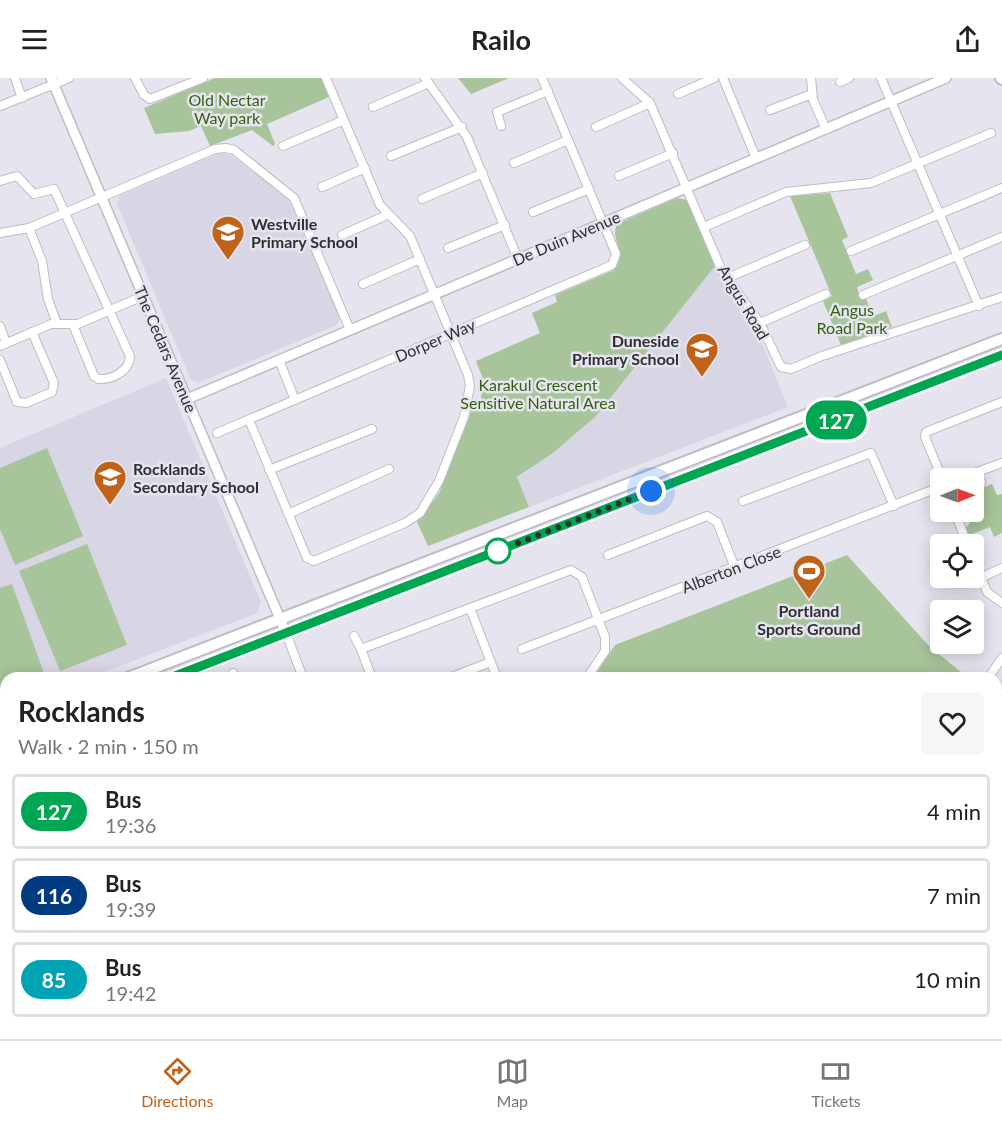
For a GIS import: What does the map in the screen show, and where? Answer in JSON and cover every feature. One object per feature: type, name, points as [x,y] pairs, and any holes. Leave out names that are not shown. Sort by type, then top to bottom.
[{"type":"main road","points":[[144,672],[1002,339]]},
{"type":"main road","points":[[185,672],[1002,355]]},
{"type":"street","points":[[15,78],[22,98]]},
{"type":"street","points":[[2,106],[52,81],[69,78]]},
{"type":"street","points":[[135,78],[144,95],[150,99],[202,78]]},
{"type":"street","points":[[249,420],[288,514],[310,560],[314,561],[405,523],[420,513],[431,496],[468,403],[468,375],[420,260],[405,229],[387,215],[326,78]]},
{"type":"street","points":[[542,78],[603,223]]},
{"type":"street","points":[[596,127],[650,104],[622,78]]},
{"type":"street","points":[[678,94],[714,78]]},
{"type":"street","points":[[723,78],[756,158]]},
{"type":"street","points":[[811,78],[812,94],[826,129]]},
{"type":"street","points":[[840,82],[849,78]]},
{"type":"street","points":[[880,78],[979,306]]},
{"type":"street","name":"De Duin Avenue","points":[[187,399],[946,78]]},
{"type":"street","points":[[373,107],[427,80],[462,127],[518,259]]},
{"type":"street","name":"The Cedars Avenue","points":[[52,81],[286,633]]},
{"type":"street","points":[[501,126],[497,112],[548,91]]},
{"type":"street","points":[[770,110],[812,94]]},
{"type":"street","name":"Angus Road","points":[[650,104],[727,278],[760,323],[777,362],[788,369],[1002,297]]},
{"type":"street","points":[[283,146],[344,120]]},
{"type":"street","points":[[391,156],[462,127]]},
{"type":"street","points":[[704,227],[786,192],[866,185],[991,133]]},
{"type":"street","points":[[514,163],[568,140]]},
{"type":"street","points":[[0,232],[29,228],[215,149],[234,150],[289,192],[296,200],[351,330]]},
{"type":"street","points":[[619,176],[673,153]]},
{"type":"street","points":[[322,187],[365,168]]},
{"type":"street","points":[[422,199],[483,173]]},
{"type":"street","points":[[0,181],[17,176],[34,194],[45,193],[54,188],[130,356],[130,364],[126,370],[104,379],[94,376],[73,325]]},
{"type":"street","points":[[850,251],[1002,188]]},
{"type":"street","points":[[533,212],[589,189]]},
{"type":"street","points":[[342,235],[387,215]]},
{"type":"street","name":"Dorper Way","points":[[217,433],[612,265],[615,254],[603,223]]},
{"type":"street","points":[[448,248],[505,225]]},
{"type":"street","points":[[29,228],[42,261],[48,299],[57,324]]},
{"type":"street","points":[[863,295],[1002,237]]},
{"type":"street","points":[[727,278],[805,245]]},
{"type":"street","points":[[363,284],[420,260]]},
{"type":"street","points":[[760,323],[826,294]]},
{"type":"street","points":[[0,326],[3,344],[57,324],[73,325],[143,296]]},
{"type":"street","points":[[0,360],[17,402],[26,403],[52,392],[54,383],[32,332]]},
{"type":"street","points":[[279,360],[295,400]]},
{"type":"street","points":[[938,468],[925,434],[1002,402]]},
{"type":"street","points":[[269,470],[372,429]]},
{"type":"street","points":[[743,501],[871,453],[894,506]]},
{"type":"street","points":[[984,469],[1002,463]]},
{"type":"street","points":[[288,514],[389,469]]},
{"type":"street","name":"Alberton Close","points":[[522,650],[930,491]]},
{"type":"street","points":[[608,555],[707,516],[717,522],[735,568]]},
{"type":"street","points":[[984,576],[1002,568]]},
{"type":"street","points":[[361,649],[571,570],[582,577],[605,636],[606,647],[591,672]]},
{"type":"street","points":[[984,585],[987,591],[1002,603]]},
{"type":"street","points":[[470,608],[495,672]]},
{"type":"street","points":[[286,633],[301,672]]},
{"type":"street","points":[[354,636],[370,672]]},
{"type":"street","points":[[992,672],[1002,658]]},
{"type":"street","points":[[465,672],[491,662]]},
{"type":"shaded area","name":"Westville Primary School","points":[[219,153],[230,155],[283,194],[292,205],[340,317],[337,325],[198,383],[191,380],[117,204],[119,196]]},
{"type":"shaded area","name":"Duneside Primary School","points":[[715,266],[721,280],[755,326],[788,407],[529,507],[517,478],[553,453],[596,416]]},
{"type":"shaded area","name":"Rocklands Secondary School","points":[[166,378],[261,602],[257,613],[105,672],[0,672],[0,448]]},
{"type":"green space","name":"Old Nectar Way park","points":[[215,78],[321,78],[329,97],[267,124],[275,144],[273,146],[252,130],[210,146],[201,126],[189,131],[155,134],[144,108]]},
{"type":"green space","points":[[458,78],[509,78],[471,94]]},
{"type":"green space","name":"Angus Road Park","points":[[830,193],[848,237],[842,240],[856,274],[868,269],[873,280],[857,287],[860,299],[866,299],[874,316],[886,311],[892,327],[841,345],[823,301],[832,296],[790,196]]},
{"type":"green space","name":"Karakul Crescent Sensitive Natural Area","points":[[677,198],[688,200],[715,266],[596,416],[553,453],[517,477],[529,507],[428,546],[417,522],[439,493],[473,402],[481,399],[483,379],[476,361],[540,333],[532,313],[557,302],[555,295],[612,271],[617,265],[620,253],[615,230],[617,224]]},
{"type":"green space","points":[[47,448],[83,536],[15,565],[0,529],[0,468]]},
{"type":"green space","points":[[992,484],[997,495],[1002,494],[1002,533],[994,537],[990,527],[972,534],[969,534],[966,528],[970,522],[984,522],[984,487]]},
{"type":"green space","points":[[87,544],[127,645],[60,671],[19,571]]},
{"type":"green space","name":"Portland Sports Ground","points":[[847,555],[930,647],[930,654],[939,654],[961,672],[597,672],[615,645]]},
{"type":"green space","points":[[12,584],[44,672],[0,672],[0,588]]},
{"type":"bus line","name":"127","points":[[185,672],[1002,355]]},
{"type":"place","name":"Westville Primary School","points":[[228,261]]},
{"type":"place","name":"Duneside Primary School","points":[[702,378]]},
{"type":"place","name":"Rocklands Secondary School","points":[[110,506]]},
{"type":"place","name":"Portland Sports Ground","points":[[809,600]]},
{"type":"route","points":[[498,551],[651,491]]}]
